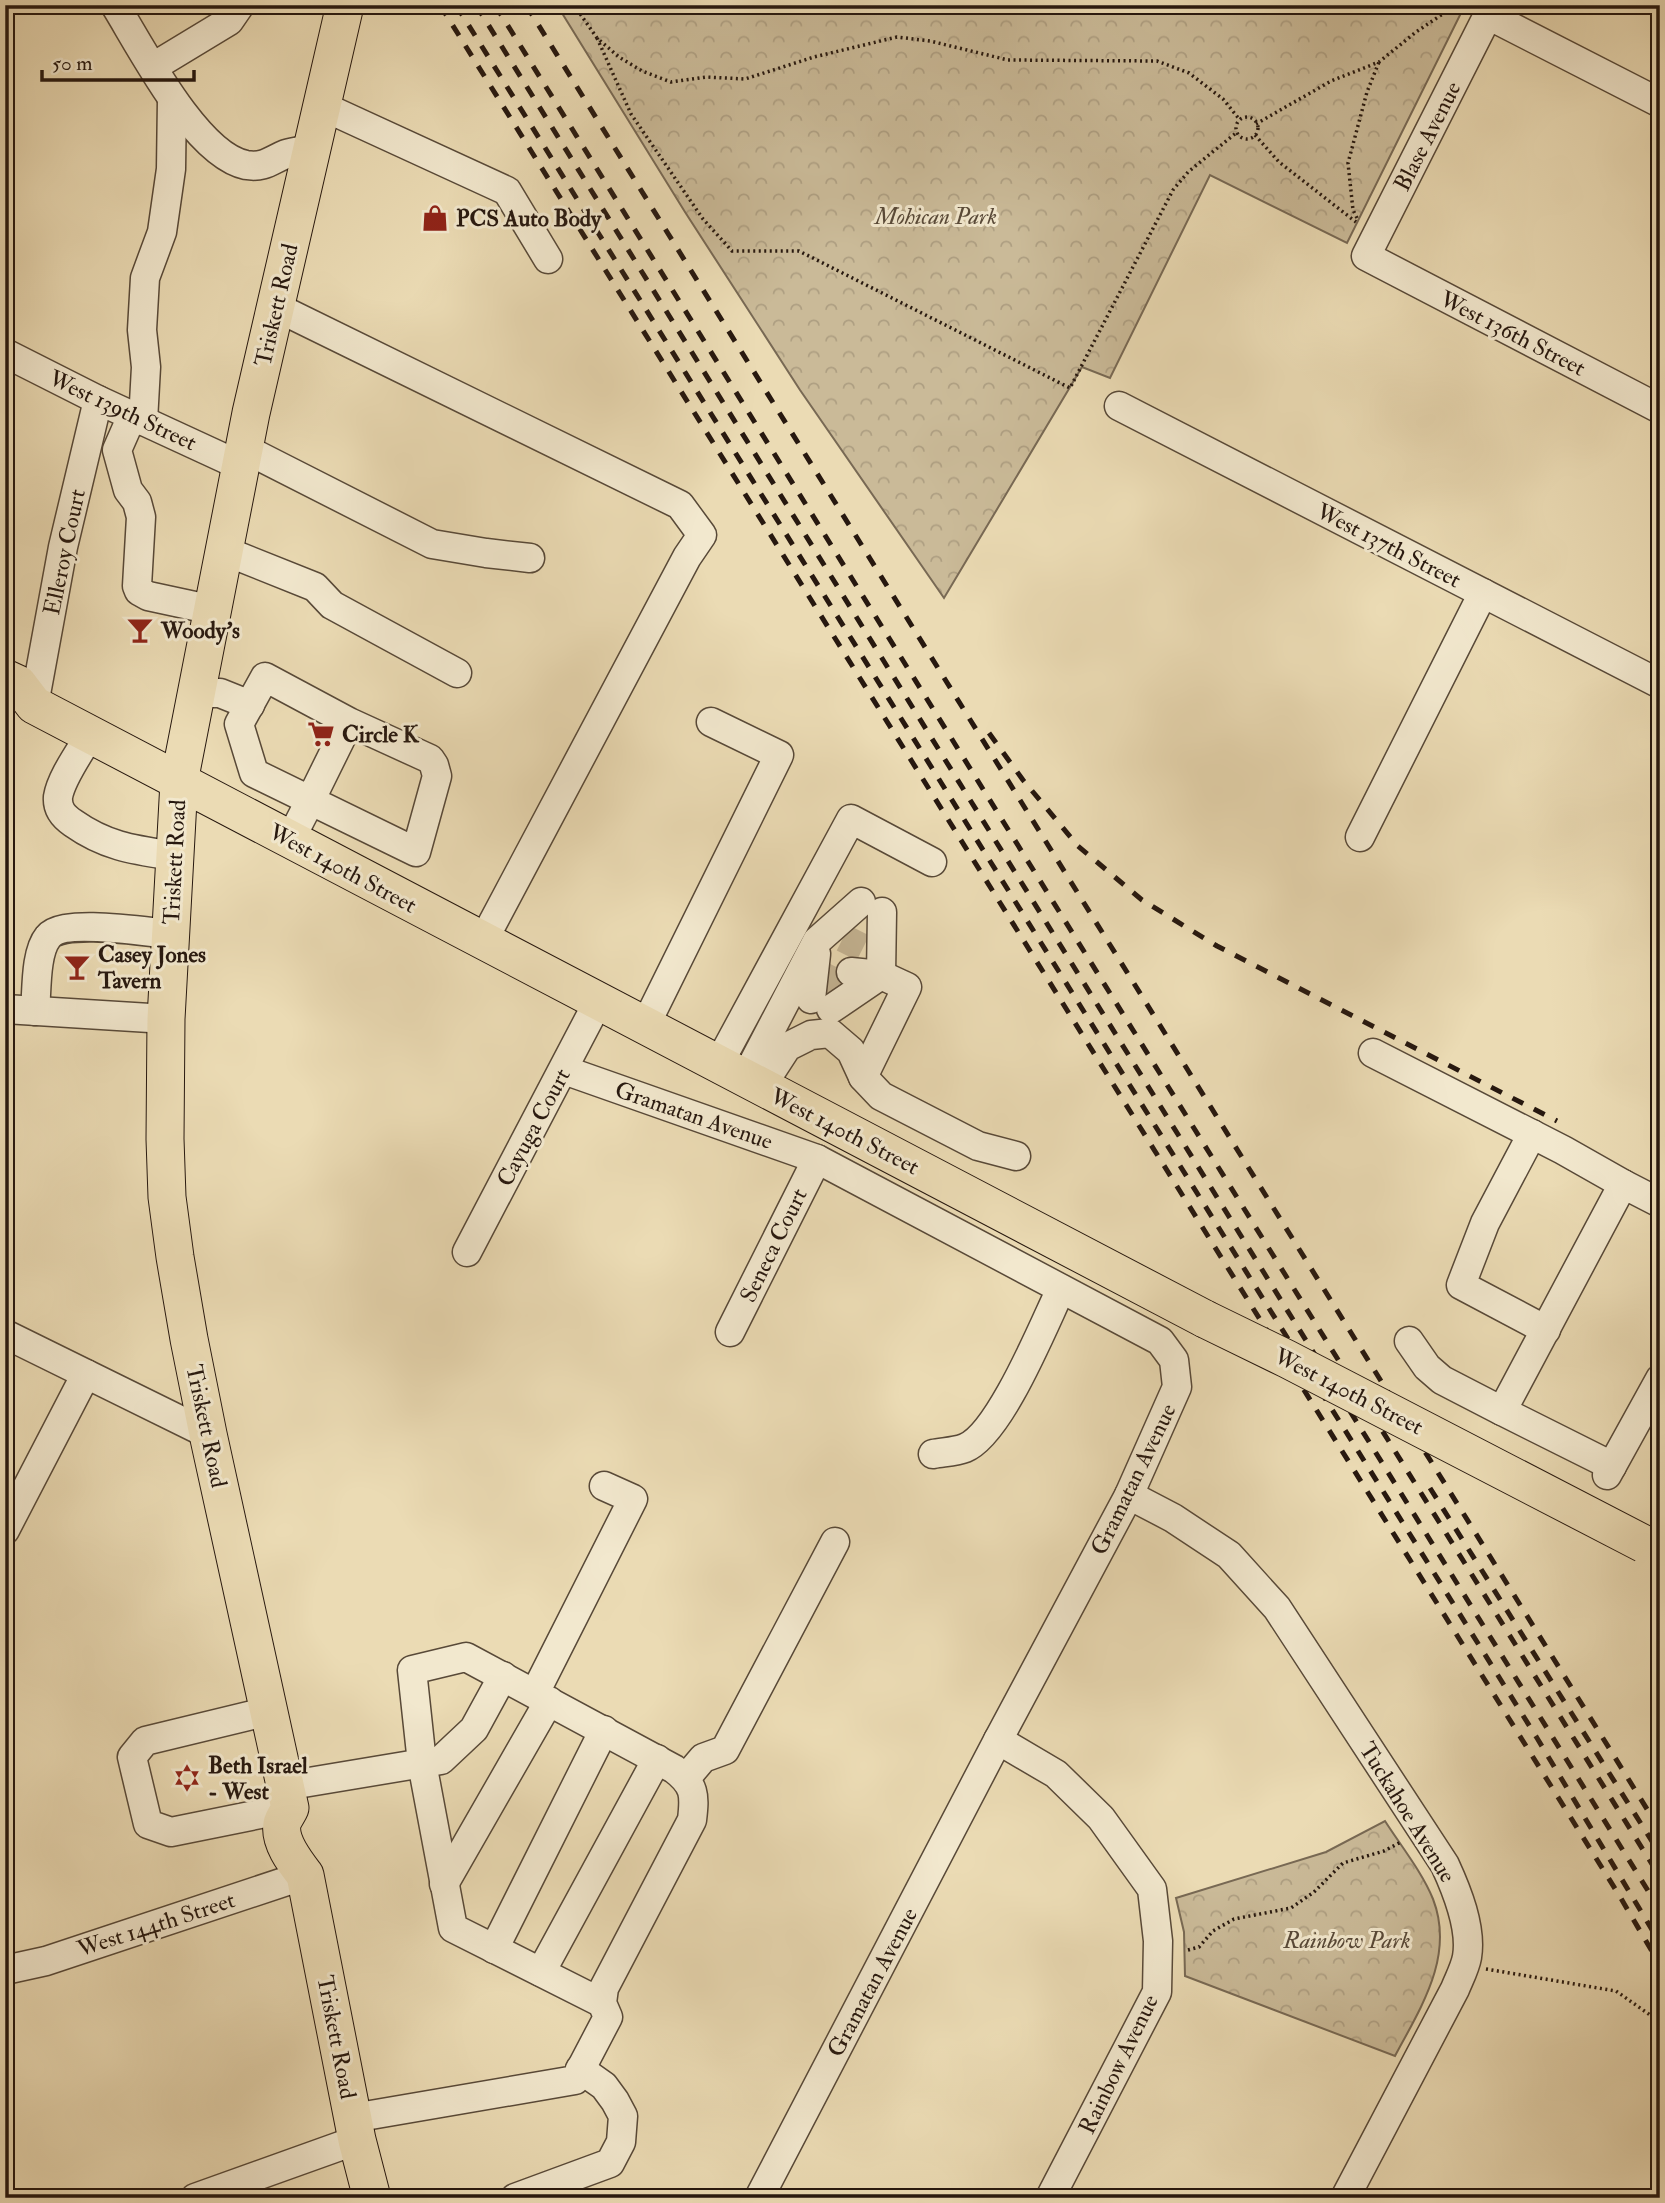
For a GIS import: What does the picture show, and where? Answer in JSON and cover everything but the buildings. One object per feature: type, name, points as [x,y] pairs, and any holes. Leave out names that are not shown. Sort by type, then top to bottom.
[{"type":"main road","name":"Triskett Road","points":[[345,5],[243,458],[179,782],[166,1019],[165,1139],[167,1197],[189,1339],[287,1797],[282,1825],[285,1842],[288,1852],[306,1875],[355,2129],[372,2198]]},
{"type":"main road","name":"West 140th Street","points":[[5,678],[18,684],[19,707],[90,735],[1205,1319],[1652,1548]]},
{"type":"street","points":[[115,5],[172,99],[216,151],[245,165],[265,165],[286,154],[313,149]]},
{"type":"street","points":[[153,67],[229,21],[240,5]]},
{"type":"street","name":"Blase Avenue","points":[[1366,256],[1488,15],[1660,103]]},
{"type":"street","points":[[172,99],[172,169],[162,232],[145,278],[142,330],[146,367],[138,418],[117,450],[128,490],[137,502],[141,517],[137,586],[139,591],[148,596],[213,610]]},
{"type":"street","points":[[322,106],[507,191],[548,259]]},
{"type":"street","name":"West 136th Street","points":[[1366,256],[1660,409]]},
{"type":"street","points":[[276,307],[680,505],[702,535],[687,557],[483,941]]},
{"type":"street","name":"West 139th Street","points":[[5,353],[138,418],[243,458],[432,544],[530,558]]},
{"type":"street","name":"Elleroy Court","points":[[19,707],[63,547],[98,400]]},
{"type":"street","name":"West 137th Street","points":[[1119,406],[1660,684]]},
{"type":"street","points":[[225,551],[315,587],[332,606],[457,673]]},
{"type":"street","points":[[1360,837],[1483,593]]},
{"type":"street","points":[[265,677],[349,722],[430,759],[434,765],[437,776],[416,852],[254,773],[239,724],[265,677]]},
{"type":"street","points":[[197,693],[220,693],[250,705]]},
{"type":"street","points":[[290,840],[349,722]]},
{"type":"street","points":[[645,1026],[779,755],[711,722]]},
{"type":"street","points":[[90,735],[58,796],[58,808],[65,818],[104,842],[124,849],[175,856]]},
{"type":"street","points":[[742,1077],[851,819],[932,862]]},
{"type":"street","points":[[379,887],[396,842]]},
{"type":"street","points":[[35,1011],[37,976],[43,944],[49,934],[56,930],[89,927],[170,934]]},
{"type":"street","points":[[742,1077],[844,955]]},
{"type":"street","points":[[844,955],[907,987],[863,1077]]},
{"type":"street","points":[[844,955],[881,975]]},
{"type":"street","points":[[844,955],[881,975]]},
{"type":"street","name":"Cayuga Court","points":[[467,1252],[598,1002]]},
{"type":"street","points":[[5,1009],[166,1019]]},
{"type":"street","points":[[742,1077],[787,1047],[811,1035],[830,1033],[851,1051],[863,1077],[881,1096],[978,1146],[1016,1156]]},
{"type":"street","points":[[1373,1053],[1660,1203]]},
{"type":"street","name":"Gramatan Avenue","points":[[564,1070],[817,1158],[1160,1341],[1174,1360],[1177,1387],[1129,1495],[759,2198]]},
{"type":"street","points":[[1532,1134],[1485,1223],[1461,1285],[1546,1330]]},
{"type":"street","name":"Seneca Court","points":[[730,1332],[817,1158]]},
{"type":"street","points":[[1502,1411],[1623,1184]]},
{"type":"street","points":[[933,1454],[965,1448],[981,1436],[997,1416],[1062,1289]]},
{"type":"street","points":[[5,1334],[208,1434]]},
{"type":"street","points":[[1409,1341],[1427,1367],[1442,1380],[1610,1470],[1660,1379]]},
{"type":"street","points":[[5,1530],[86,1374]]},
{"type":"street","points":[[444,1884],[542,1697],[633,1499],[604,1486]]},
{"type":"street","name":"Tuckahoe Avenue","points":[[1129,1495],[1173,1518],[1229,1555],[1277,1608],[1445,1865],[1458,1894],[1468,1943],[1467,1959],[1455,1989],[1345,2198]]},
{"type":"street","points":[[686,1778],[703,1758],[725,1750],[835,1542]]},
{"type":"street","points":[[195,2198],[355,2129],[575,2080],[608,2017],[602,2003],[604,1988],[692,1820],[694,1799],[686,1778],[604,1730],[466,1657],[412,1670],[422,1763],[453,1928],[602,2003]]},
{"type":"street","points":[[269,1711],[145,1741],[132,1758],[148,1824],[171,1832],[287,1797],[441,1760],[474,1729],[503,1676]]},
{"type":"street","points":[[494,1949],[604,1730]]},
{"type":"street","name":"Rainbow Avenue","points":[[998,1740],[1056,1774],[1101,1818],[1152,1889],[1158,1941],[1157,1992],[1050,2198]]},
{"type":"street","points":[[541,1972],[657,1759]]},
{"type":"street","name":"West 144th Street","points":[[5,1970],[46,1961],[306,1875]]},
{"type":"street","points":[[515,2198],[610,2163],[621,2143],[623,2116],[615,2101],[604,2087],[580,2069]]},
{"type":"path","points":[[574,5],[597,37],[631,114],[703,219],[732,251],[799,251],[1070,388],[1173,190],[1188,172],[1236,133],[1240,120],[1249,118],[1256,124]]},
{"type":"path","points":[[1256,124],[1331,81],[1379,62],[1456,5]]},
{"type":"path","points":[[597,37],[619,57],[642,71],[671,82],[706,77],[745,79],[814,57],[897,37],[930,41],[1008,60],[1157,61],[1189,73],[1223,99],[1240,120]]},
{"type":"path","points":[[1256,124],[1255,135],[1279,162],[1361,226],[1353,210],[1348,163],[1367,92],[1379,62]]},
{"type":"path","points":[[1236,133],[1243,139],[1255,135]]},
{"type":"path","points":[[1188,1950],[1199,1947],[1213,1931],[1234,1919],[1291,1908],[1314,1892],[1343,1863],[1384,1851],[1403,1841]]},
{"type":"path","points":[[1484,1968],[1616,1991],[1660,2022]]},
{"type":"green space","name":"Mohican Park","points":[[557,5],[1465,5],[1347,243],[1210,175],[1110,378],[1082,367],[944,598],[800,390],[685,212]]},
{"type":"green space","name":"Rainbow Park","points":[[1385,1821],[1433,1899],[1439,1920],[1440,1941],[1432,1980],[1395,2056],[1185,1976],[1184,1932],[1176,1898],[1326,1852]]},
{"type":"tunnel","points":[[843,938],[863,948]]},
{"type":"tunnel","points":[[823,976],[843,986]]},
{"type":"railway","points":[[440,5],[1619,1895],[1660,1965]]},
{"type":"railway","points":[[456,5],[1537,1738],[1660,1943]]},
{"type":"railway","points":[[476,5],[1660,1910]]},
{"type":"railway","points":[[495,5],[1660,1877]]},
{"type":"railway","points":[[526,5],[1660,1830]]},
{"type":"railway","points":[[989,733],[1023,780],[1078,846],[1142,900],[1217,946],[1557,1121]]},
{"type":"railway","points":[[1430,1488],[1660,1854]]},
{"type":"place","name":"PCS Auto Body","points":[[435,218]]},
{"type":"place","name":"Woody's","points":[[140,630]]},
{"type":"place","name":"Circle K","points":[[321,734]]},
{"type":"place","name":"Casey Jones Tavern","points":[[77,967]]},
{"type":"place","name":"Beth Israel - West","points":[[187,1778]]}]
